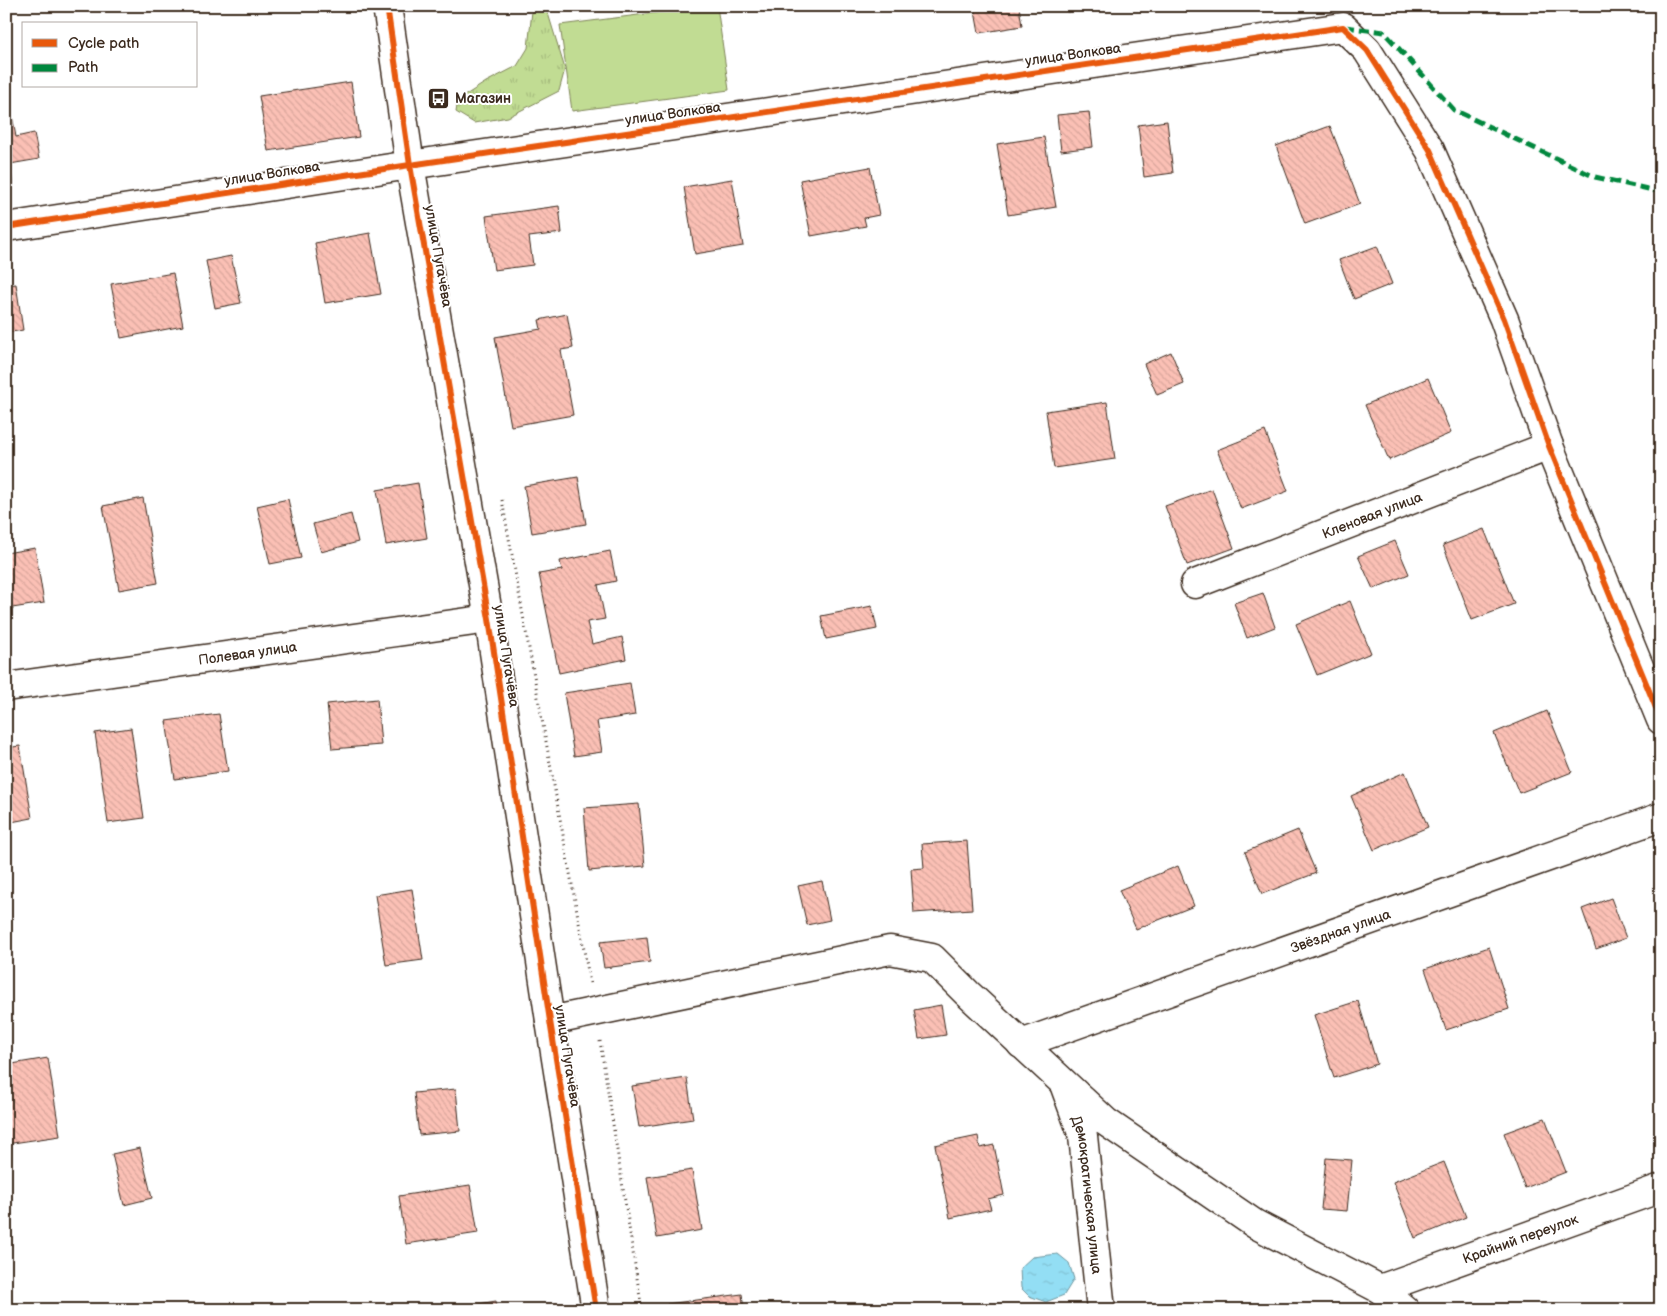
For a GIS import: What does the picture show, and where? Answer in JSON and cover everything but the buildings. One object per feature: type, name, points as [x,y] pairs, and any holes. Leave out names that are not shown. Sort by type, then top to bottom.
[{"type":"street","name":"улица Пугачёва","points":[[387,6],[410,165],[489,619],[596,1310]]},
{"type":"street","name":"улица Волкова","points":[[6,227],[410,165],[1343,27],[1367,50],[1430,150],[1504,320],[1549,446]]},
{"type":"street","name":"Кленовая улица","points":[[1195,584],[1549,446]]},
{"type":"street","points":[[1549,446],[1661,720]]},
{"type":"street","name":"Полевая улица","points":[[6,687],[489,619]]},
{"type":"street","name":"Звёздная улица","points":[[1020,1044],[1661,816]]},
{"type":"street","points":[[550,1022],[890,950],[932,958],[1020,1044],[1106,1122],[1255,1224],[1380,1289],[1405,1310]]},
{"type":"street","name":"Демократическая улица","points":[[1064,1083],[1083,1136],[1101,1310]]},
{"type":"street","name":"Крайний переулок","points":[[1380,1289],[1661,1188]]},
{"type":"path","points":[[500,493],[596,1012],[642,1310]]},
{"type":"green space","points":[[717,6],[729,90],[572,111],[560,25]]},
{"type":"green space","points":[[547,10],[565,69],[559,91],[508,117],[474,123],[456,112],[458,100],[486,82],[517,66],[528,48],[532,11]]},
{"type":"water","points":[[1058,1254],[1069,1263],[1074,1279],[1064,1295],[1046,1302],[1029,1296],[1021,1288],[1020,1268],[1032,1257]]},
{"type":"marked path","points":[[1345,27],[1384,32],[1454,110],[1595,177],[1661,192]]},
{"type":"cycle path","points":[[387,6],[410,165],[489,619],[596,1310]]},
{"type":"cycle path","points":[[6,227],[410,165],[1343,27],[1367,50],[1430,150],[1504,319],[1549,446],[1661,720]]},
{"type":"place","name":"Магазин","points":[[439,98]]}]
